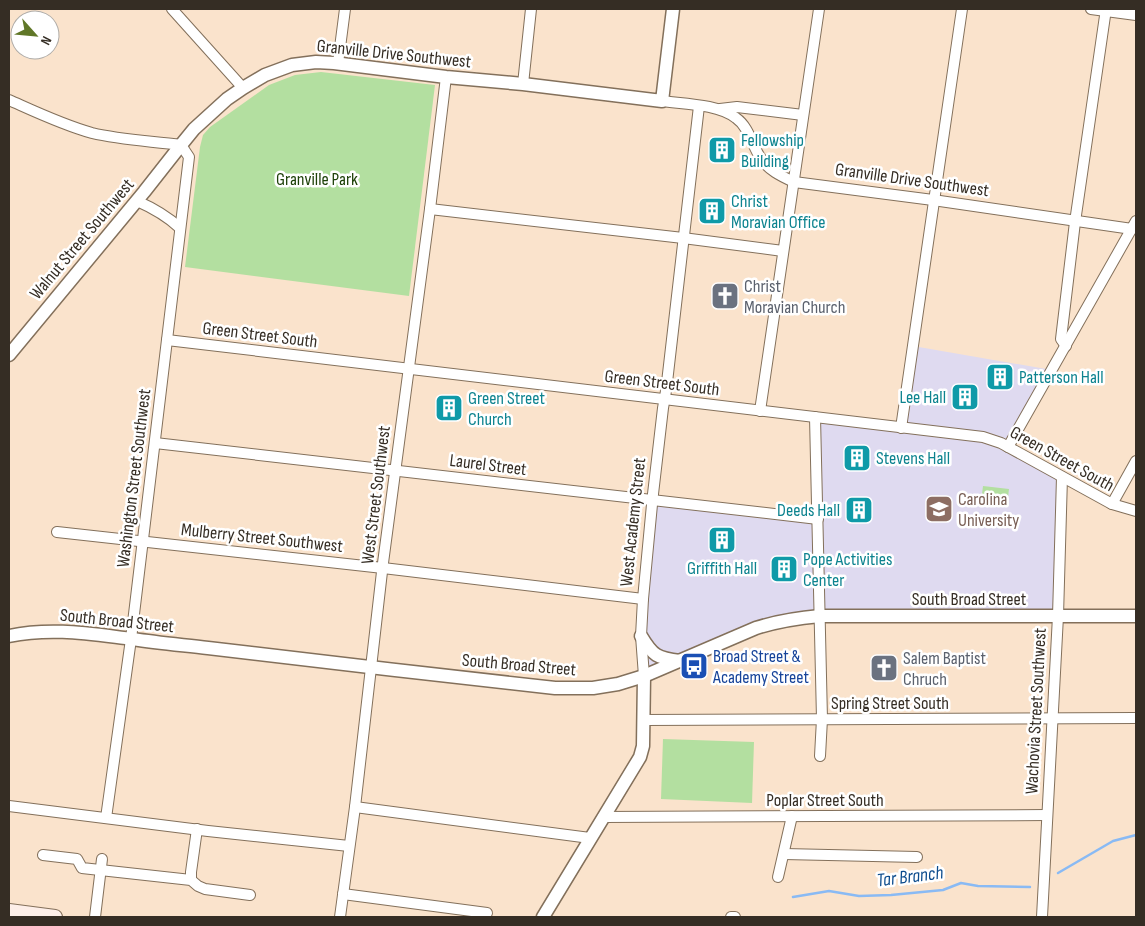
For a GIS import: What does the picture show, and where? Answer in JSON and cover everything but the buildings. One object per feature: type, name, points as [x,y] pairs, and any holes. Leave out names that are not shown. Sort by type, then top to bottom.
[{"type":"main road","points":[[9,911],[55,917]]},
{"type":"street","points":[[172,9],[243,88]]},
{"type":"street","points":[[338,63],[345,9]]},
{"type":"street","points":[[522,84],[531,9]]},
{"type":"street","points":[[662,101],[673,9]]},
{"type":"street","points":[[760,410],[819,9]]},
{"type":"street","points":[[901,428],[962,9]]},
{"type":"street","points":[[1091,9],[1136,15]]},
{"type":"street","points":[[1066,346],[1061,339],[1075,222],[1106,10]]},
{"type":"street","name":"Granville Drive Southwest","points":[[181,144],[194,129],[227,99],[243,88],[265,75],[292,65],[316,62],[522,84],[720,109],[736,106],[803,115]]},
{"type":"street","name":"West Street Southwest","points":[[340,917],[446,77]]},
{"type":"street","points":[[9,100],[34,112],[92,133],[115,138],[181,144]]},
{"type":"street","name":"West Academy Street","points":[[543,917],[640,757],[643,746],[644,676],[641,636],[643,599],[699,106]]},
{"type":"street","name":"Granville Drive Southwest","points":[[720,109],[737,118],[766,165],[778,175],[794,182],[933,200],[1075,222],[1134,225]]},
{"type":"street","name":"Walnut Street Southwest","points":[[9,355],[137,201],[181,144]]},
{"type":"street","name":"Washington Street Southwest","points":[[106,818],[132,639],[189,157],[181,144]]},
{"type":"street","points":[[137,201],[160,212],[180,228]]},
{"type":"street","points":[[430,209],[683,238],[783,252]]},
{"type":"street","points":[[1008,447],[1134,225]]},
{"type":"street","name":"Green Street South","points":[[167,340],[984,437],[1008,447],[1112,504],[1136,511]]},
{"type":"street","points":[[815,417],[822,719],[820,756]]},
{"type":"street","name":"Laurel Street","points":[[155,443],[818,519]]},
{"type":"street","points":[[1112,504],[1136,461]]},
{"type":"street","name":"Wachovia Street Southwest","points":[[1042,917],[1058,616],[1062,477]]},
{"type":"street","name":"Mulberry Street Southwest","points":[[57,532],[643,599]]},
{"type":"street","name":"South Broad Street","points":[[9,636],[50,631],[86,632],[372,668],[555,688],[593,688],[618,684],[644,676],[756,628],[797,618],[820,616],[1136,616]]},
{"type":"street","points":[[641,636],[648,648],[658,656],[680,661]]},
{"type":"street","name":"Spring Street South","points":[[644,720],[1136,718]]},
{"type":"street","points":[[9,806],[349,846]]},
{"type":"street","points":[[355,807],[590,838]]},
{"type":"street","name":"Poplar Street South","points":[[603,817],[1047,815]]},
{"type":"street","points":[[778,877],[792,816]]},
{"type":"street","points":[[191,880],[197,829]]},
{"type":"street","points":[[784,854],[917,857]]},
{"type":"street","points":[[43,855],[77,858],[82,868],[191,880],[205,889],[250,895]]},
{"type":"street","points":[[95,917],[102,859]]},
{"type":"street","points":[[343,894],[487,913]]},
{"type":"shaded area","name":"Carolina University","points":[[913,346],[1052,370],[1008,447],[1062,477],[1058,616],[820,616],[797,612],[769,619],[644,676],[653,500],[817,519],[815,417],[901,427]]},
{"type":"green space","name":"Granville Park","points":[[321,72],[435,85],[409,296],[185,267],[203,135],[210,127],[269,85],[295,75]]},
{"type":"green space","points":[[983,486],[1009,489],[1007,506],[981,502]]},
{"type":"green space","points":[[663,739],[754,742],[752,803],[661,799]]},
{"type":"waterway","name":"Tar Branch","points":[[1058,873],[1113,841],[1136,835]]},
{"type":"waterway","name":"Tar Branch","points":[[793,897],[829,891],[859,896],[891,895],[943,890],[961,883],[978,886],[1030,887]]},
{"type":"place","name":"Fellowship Building","points":[[722,150]]},
{"type":"place","name":"Christ Moravian Office","points":[[712,211]]},
{"type":"place","name":"Christ Moravian Church","points":[[725,296]]},
{"type":"place","name":"Patterson Hall","points":[[1000,377]]},
{"type":"place","name":"Lee Hall","points":[[965,397]]},
{"type":"place","name":"Green Street Church","points":[[449,408]]},
{"type":"place","name":"Stevens Hall","points":[[857,458]]},
{"type":"place","name":"Carolina University","points":[[939,509]]},
{"type":"place","name":"Deeds Hall","points":[[859,510]]},
{"type":"place","name":"Griffith Hall","points":[[722,540]]},
{"type":"place","name":"Pope Activities Center","points":[[784,569]]},
{"type":"place","name":"Broad Street & Academy Street","points":[[694,666]]},
{"type":"place","name":"Salem Baptist Chruch","points":[[884,668]]}]
